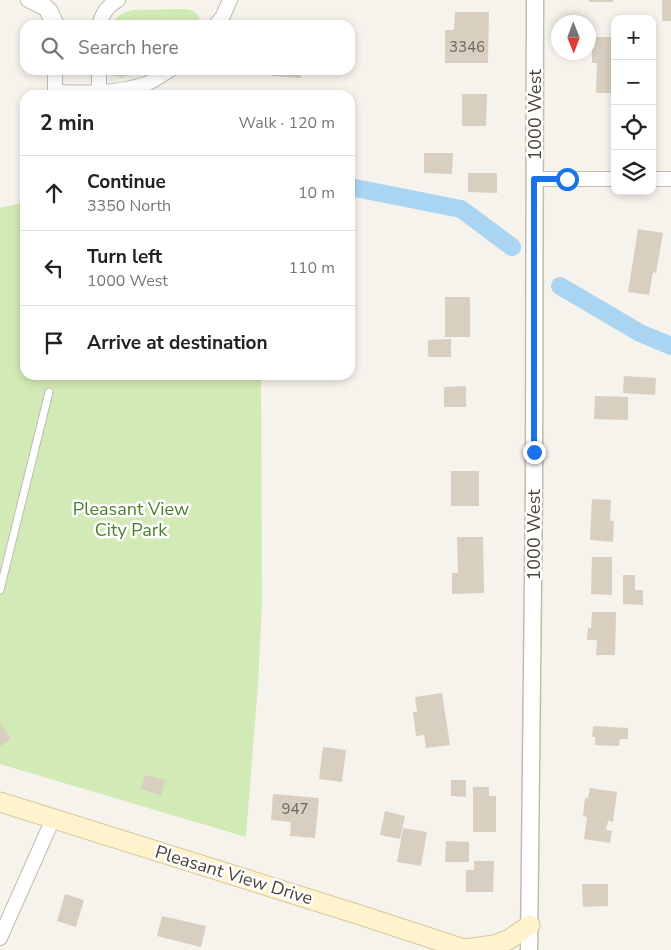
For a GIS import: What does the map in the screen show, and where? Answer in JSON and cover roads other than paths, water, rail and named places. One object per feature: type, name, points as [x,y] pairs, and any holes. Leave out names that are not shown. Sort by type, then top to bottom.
[{"type":"main road","name":"Pleasant View Drive","points":[[0,802],[466,950]]},
{"type":"main road","points":[[466,950],[494,945],[508,940],[530,925]]},
{"type":"street","points":[[28,0],[46,9],[51,20]]},
{"type":"street","points":[[100,20],[103,13],[112,3],[118,0]]},
{"type":"street","points":[[220,20],[230,0]]},
{"type":"street","name":"1000 West","points":[[529,950],[534,490],[535,0]]},
{"type":"street","points":[[55,75],[55,90]]},
{"type":"street","points":[[99,75],[99,90]]},
{"type":"street","points":[[121,90],[147,83],[161,75]]},
{"type":"street","points":[[534,179],[611,179]]},
{"type":"street","points":[[656,179],[671,179]]},
{"type":"street","points":[[0,938],[53,819]]},
{"type":"lane","points":[[44,0],[53,8],[59,20]]},
{"type":"lane","points":[[0,590],[49,392]]},
{"type":"waterway","points":[[355,188],[461,209],[512,247]]},
{"type":"waterway","points":[[560,286],[640,333],[671,346]]},
{"type":"park label","name":"Pleasant View City Park","points":[[131,519]]}]
